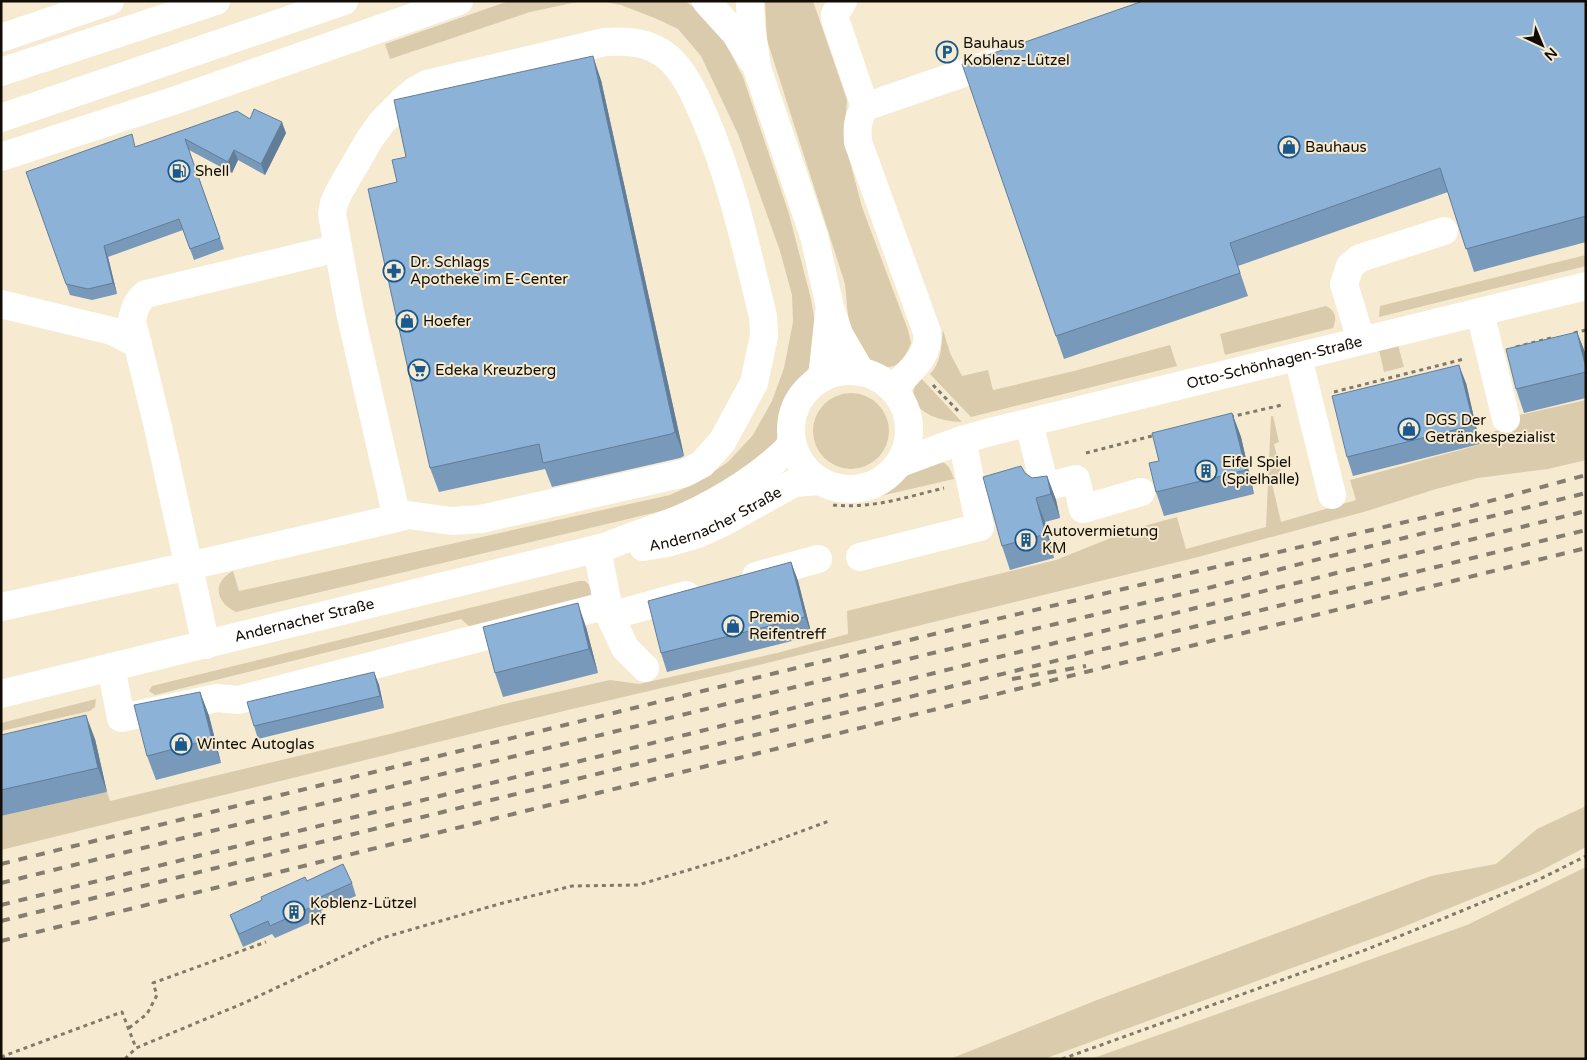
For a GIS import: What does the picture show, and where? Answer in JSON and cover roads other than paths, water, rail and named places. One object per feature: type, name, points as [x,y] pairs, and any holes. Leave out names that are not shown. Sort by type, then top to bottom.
[{"type":"main road","points":[[1,38],[110,1]]},
{"type":"main road","points":[[1,72],[216,1]]},
{"type":"main road","points":[[1,118],[344,1]]},
{"type":"main road","points":[[1,157],[185,96],[459,1]]},
{"type":"main road","points":[[706,1],[735,33],[757,68]]},
{"type":"main road","points":[[750,1],[750,25],[757,68],[814,236],[830,307],[839,334],[861,372]]},
{"type":"main road","points":[[843,1],[834,14],[834,19],[865,108]]},
{"type":"main road","points":[[1,607],[189,566],[396,518],[408,515],[452,521],[481,519],[685,473],[702,464],[722,442],[754,383],[764,336],[763,316],[727,174],[717,146],[697,99],[679,68],[654,48],[622,40],[605,42],[427,84],[416,90],[382,122],[339,192],[332,214],[350,312],[396,518]]},
{"type":"main road","points":[[893,389],[922,356],[929,342],[858,142],[857,127],[859,116],[865,108],[1027,51]]},
{"type":"main road","points":[[1361,340],[1344,284],[1350,266],[1360,258],[1444,231]]},
{"type":"main road","points":[[206,645],[132,321],[134,311],[138,300],[146,294],[338,248]]},
{"type":"main road","name":"Otto-Schönhagen-Straße","points":[[900,463],[962,440],[1586,286]]},
{"type":"main road","points":[[822,378],[830,307]]},
{"type":"main road","points":[[10,310],[112,331],[138,344]]},
{"type":"main road","points":[[1480,312],[1506,419]]},
{"type":"main road","points":[[1298,357],[1332,495]]},
{"type":"main road","name":"Andernacher Straße","points":[[602,548],[640,547],[667,543],[698,534],[724,522],[794,483],[822,492],[863,488],[874,485],[884,479],[900,463],[908,445],[908,415],[893,389],[878,378],[861,372],[834,373],[811,385],[802,395],[796,406],[791,431],[792,444],[802,465],[822,492]]},
{"type":"main road","name":"Otto-Schönhagen-Straße","points":[[908,415],[918,424],[935,434],[962,440]]},
{"type":"main road","points":[[1029,423],[1045,487],[1076,479],[1083,509],[1141,492]]},
{"type":"main road","points":[[860,557],[980,526],[962,440]]},
{"type":"main road","name":"Andernacher Straße","points":[[1,694],[602,548],[684,517],[710,504],[772,464],[792,444]]},
{"type":"main road","points":[[602,548],[609,610],[625,648],[645,668]]},
{"type":"main road","points":[[111,667],[121,718],[217,698],[238,700],[724,584],[818,558]]},
{"type":"railway","points":[[1,864],[938,633],[1464,508],[1586,475]]},
{"type":"railway","points":[[1,883],[937,652],[1212,587],[1586,493]]},
{"type":"railway","points":[[1,905],[1586,511]]},
{"type":"railway","points":[[1,921],[1586,530]]},
{"type":"railway","points":[[1,941],[1586,548]]},
{"type":"railway","points":[[1012,679],[1086,666]]},
{"type":"place","name":"Bauhaus Koblenz-Lützel","points":[[947,52]]},
{"type":"place","name":"Bauhaus","points":[[1289,147]]},
{"type":"place","name":"Shell","points":[[179,171]]},
{"type":"place","name":"Dr. Schlags Apotheke im E-Center","points":[[394,271]]},
{"type":"place","name":"Hoefer","points":[[407,321]]},
{"type":"place","name":"Edeka Kreuzberg","points":[[419,370]]},
{"type":"place","name":"DGS Der Getränkespezialist","points":[[1409,429]]},
{"type":"place","name":"Eifel Spiel (Spielhalle)","points":[[1206,471]]},
{"type":"place","name":"Autovermietung KM","points":[[1026,540]]},
{"type":"place","name":"Premio Reifentreff","points":[[733,626]]},
{"type":"place","name":"Wintec Autoglas","points":[[181,744]]},
{"type":"place","name":"Koblenz-Lützel Kf","points":[[294,912]]}]
